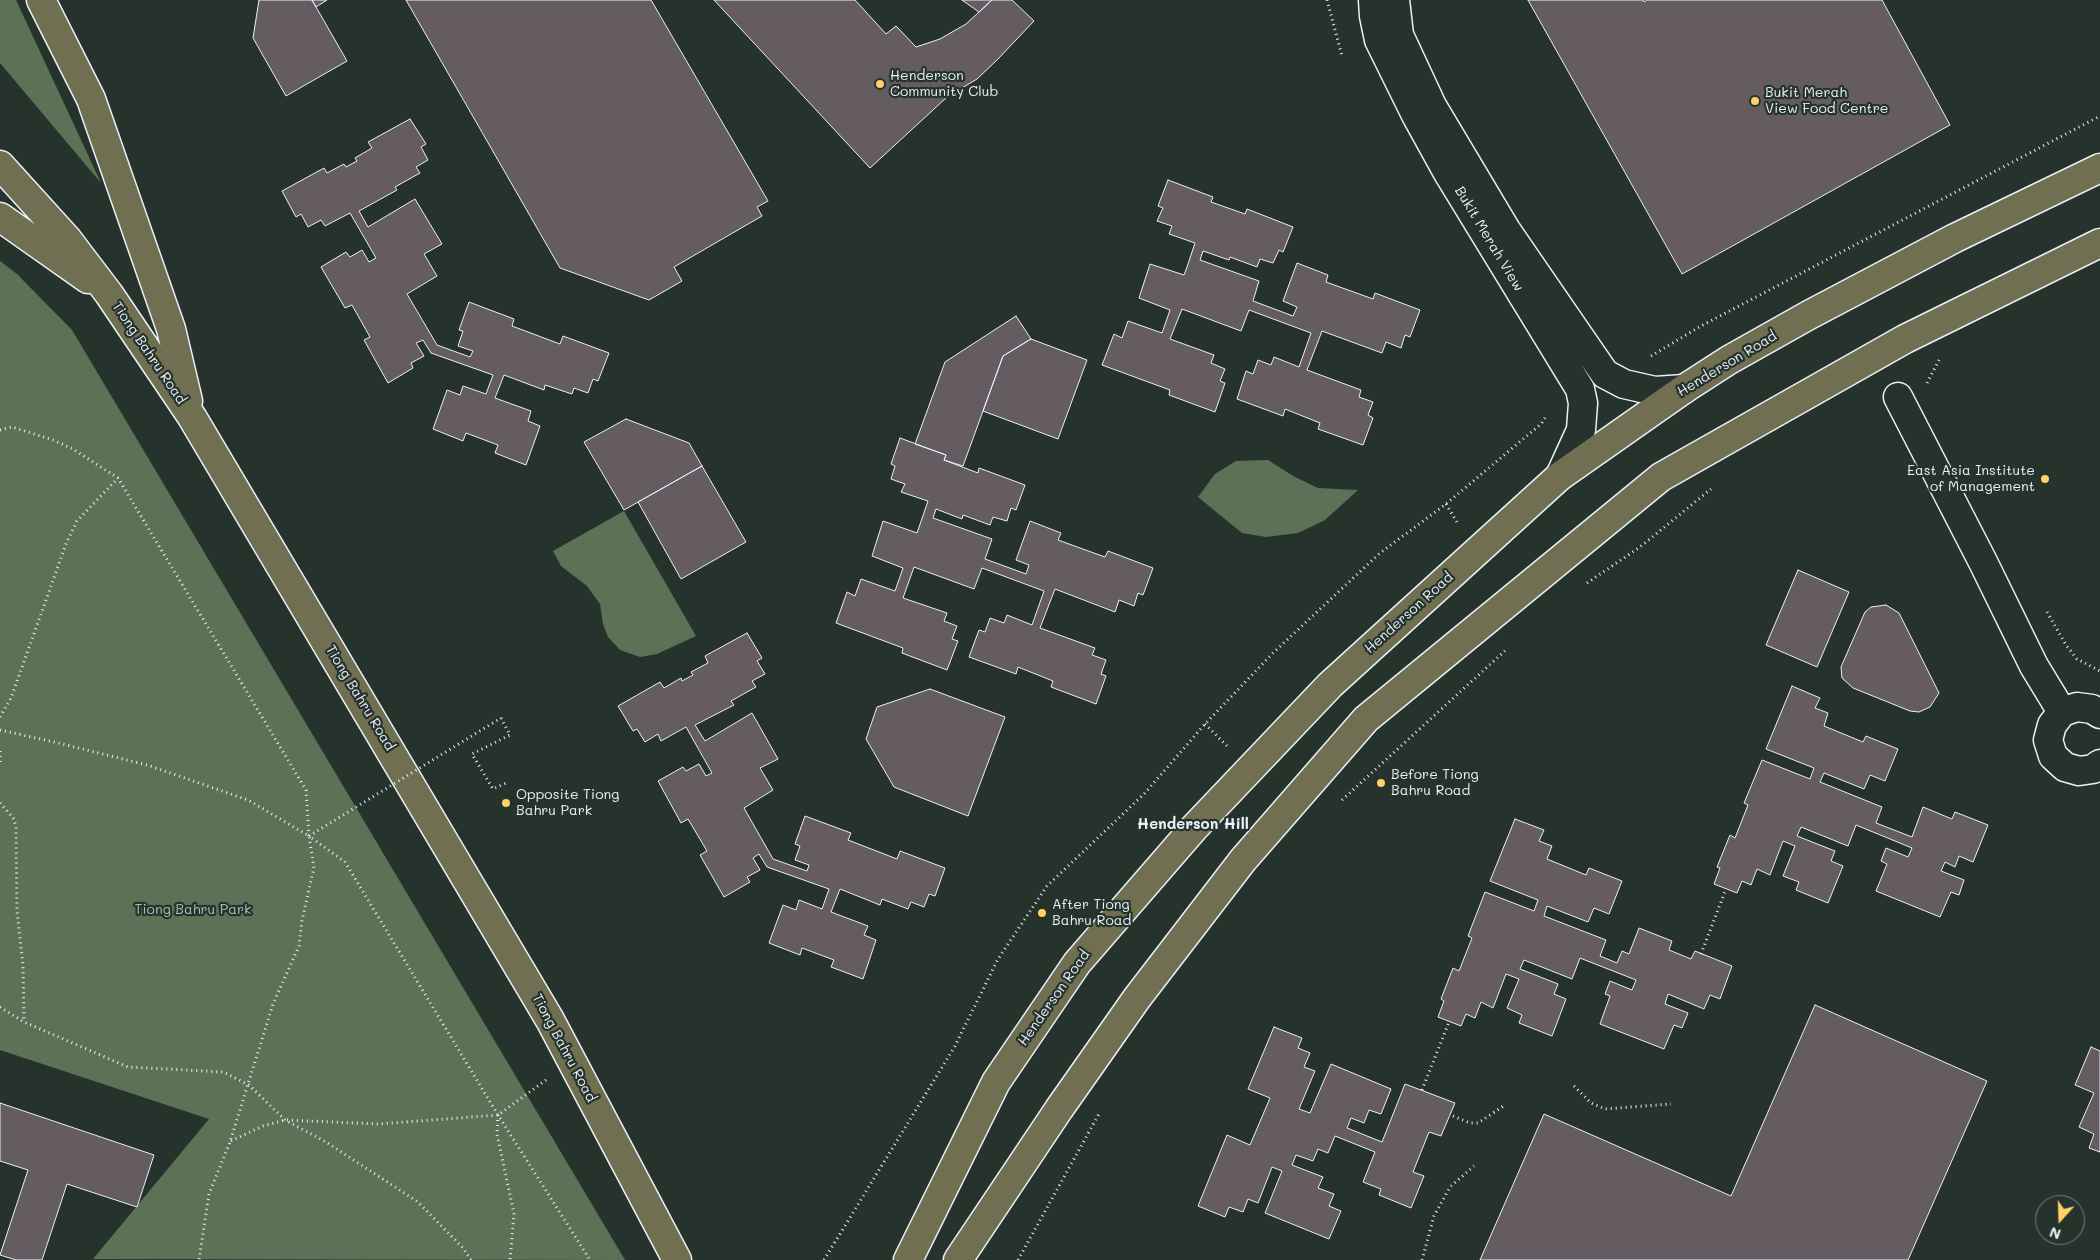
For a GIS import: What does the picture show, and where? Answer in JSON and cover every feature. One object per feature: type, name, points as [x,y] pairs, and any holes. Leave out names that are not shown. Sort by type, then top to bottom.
[{"type":"main road","points":[[41,0],[91,99],[171,329],[192,417]]},
{"type":"main road","name":"Tiong Bahru Road","points":[[0,165],[68,240],[110,294],[192,417],[550,1020],[678,1259]]},
{"type":"main road","name":"Henderson Road","points":[[908,1260],[996,1082],[1076,963],[1194,828],[1330,685],[1560,476],[1684,389],[1729,360],[1809,315],[1955,238],[2100,168]]},
{"type":"main road","points":[[0,216],[110,294]]},
{"type":"main road","points":[[960,1260],[977,1231],[1065,1102],[1155,975],[1243,860],[1366,719],[1661,476],[1905,339],[2100,243]]},
{"type":"street","name":"Bukit Merah View","points":[[1373,0],[1374,16],[1380,40],[1416,115],[1448,173],[1580,389],[1583,403],[1581,430],[1560,476]]},
{"type":"street","name":"Bukit Merah View","points":[[1395,0],[1399,35],[1432,106],[1506,230],[1605,374],[1624,384],[1654,391],[1684,389]]},
{"type":"street","points":[[1900,399],[2034,666],[2062,712]]},
{"type":"street","points":[[2100,714],[2092,709],[2077,707],[2062,712],[2052,725],[2048,740],[2053,756],[2065,767],[2079,771],[2093,769],[2100,764]]},
{"type":"path","points":[[1327,0],[1342,56]]},
{"type":"path","points":[[1900,399],[1929,381]]},
{"type":"path","points":[[0,430],[12,426],[53,440],[73,449],[118,478],[306,790],[309,836],[314,868],[302,920],[299,946],[273,1004],[230,1142],[209,1194],[199,1260]]},
{"type":"path","points":[[0,717],[11,698],[66,544],[77,522],[118,478]]},
{"type":"path","points":[[1585,585],[1640,547],[1716,484]]},
{"type":"path","points":[[1341,801],[1509,647]]},
{"type":"path","points":[[309,836],[501,718],[510,734],[472,754],[493,789],[506,783]]},
{"type":"path","points":[[0,730],[156,768],[248,800],[309,836],[345,862],[498,1115],[590,1260]]},
{"type":"path","points":[[0,751],[0,762]]},
{"type":"path","points":[[0,803],[14,819],[16,828],[16,911],[23,966],[24,1022]]},
{"type":"path","points":[[1701,954],[1726,889]]},
{"type":"path","points":[[0,1007],[24,1022],[128,1066],[223,1072],[248,1085],[285,1120],[333,1147],[418,1202],[464,1248],[470,1260]]},
{"type":"path","points":[[1422,1090],[1449,1022]]},
{"type":"path","points":[[230,1142],[263,1126],[285,1120],[379,1124],[498,1115],[548,1079]]},
{"type":"path","points":[[1574,1086],[1591,1103],[1606,1109],[1671,1104]]},
{"type":"path","points":[[1018,1260],[1104,1104]]},
{"type":"path","points":[[1453,1116],[1470,1123],[1478,1123],[1505,1105]]},
{"type":"path","points":[[498,1115],[497,1134],[514,1214],[510,1260]]},
{"type":"path","points":[[1422,1260],[1434,1216],[1450,1187],[1474,1166]]},
{"type":"green space","points":[[0,0],[16,0],[101,183],[0,63]]},
{"type":"green space","name":"Tiong Bahru Park","points":[[0,261],[17,274],[72,330],[625,1260],[93,1259],[209,1119],[0,1050]]},
{"type":"green space","points":[[1268,460],[1293,476],[1318,488],[1358,490],[1325,520],[1298,533],[1266,537],[1242,533],[1198,497],[1215,474],[1236,461]]},
{"type":"green space","points":[[624,511],[696,636],[657,654],[640,657],[620,650],[608,637],[603,624],[600,604],[587,586],[561,566],[553,551]]},
{"type":"building","points":[[259,0],[312,0],[347,61],[286,96],[253,38]]},
{"type":"building","points":[[312,0],[327,0],[316,7]]},
{"type":"building","points":[[406,0],[651,0],[768,201],[757,207],[762,216],[674,267],[682,281],[649,300],[560,268]]},
{"type":"building","name":"Henderson Community Club","points":[[714,0],[855,0],[886,34],[896,26],[916,47],[940,39],[966,24],[992,0],[1012,0],[1034,21],[977,79],[962,88],[943,94],[946,98],[870,168]]},
{"type":"building","points":[[962,0],[992,0],[979,12]]},
{"type":"building","points":[[1528,0],[1643,0],[1644,2],[1647,0],[1882,0],[1950,125],[1682,274]]},
{"type":"building","points":[[410,119],[426,144],[421,147],[428,160],[416,167],[420,173],[395,187],[397,190],[359,211],[368,227],[415,199],[442,244],[424,254],[437,276],[407,294],[437,345],[470,357],[473,351],[458,346],[463,331],[459,330],[469,302],[514,319],[512,326],[560,344],[563,336],[609,353],[598,381],[593,379],[588,393],[574,388],[572,394],[545,385],[544,390],[504,375],[495,398],[531,411],[528,421],[540,426],[526,465],[495,453],[498,445],[466,433],[463,441],[433,429],[447,390],[460,395],[463,386],[486,394],[493,375],[431,353],[423,340],[416,343],[424,356],[411,363],[413,368],[388,383],[364,340],[370,337],[352,305],[345,308],[321,267],[346,252],[350,257],[362,250],[369,262],[376,258],[350,213],[325,226],[321,220],[308,227],[301,214],[296,217],[282,191],[324,168],[327,173],[344,164],[346,167],[357,161],[355,158],[372,148],[368,142]]},
{"type":"building","points":[[1168,180],[1213,197],[1211,202],[1245,214],[1247,209],[1293,227],[1283,252],[1279,250],[1273,263],[1260,259],[1257,267],[1230,257],[1229,260],[1203,251],[1200,260],[1259,281],[1253,301],[1293,316],[1297,307],[1283,301],[1297,263],[1328,275],[1326,282],[1373,299],[1375,293],[1420,310],[1410,337],[1405,335],[1401,348],[1386,342],[1382,353],[1322,331],[1307,370],[1361,390],[1359,397],[1373,402],[1368,415],[1373,418],[1363,445],[1318,429],[1320,423],[1285,409],[1283,416],[1237,399],[1246,371],[1253,374],[1258,360],[1271,365],[1274,357],[1299,367],[1311,333],[1249,310],[1241,331],[1182,309],[1170,339],[1214,355],[1211,363],[1225,369],[1220,381],[1225,383],[1215,412],[1169,395],[1170,390],[1102,365],[1114,334],[1122,338],[1128,321],[1162,333],[1170,310],[1139,298],[1150,264],[1184,275],[1187,267],[1195,243],[1169,234],[1172,226],[1157,221],[1163,208],[1158,206]]},
{"type":"building","points":[[1016,316],[1031,339],[1003,356],[963,466],[944,460],[946,455],[915,444],[945,362]]},
{"type":"building","points":[[1031,339],[1087,360],[1058,439],[983,411],[1003,356]]},
{"type":"building","points":[[626,419],[689,443],[702,466],[624,510],[584,442]]},
{"type":"building","points":[[900,438],[946,455],[944,460],[978,473],[979,468],[1025,485],[1016,510],[1011,508],[1007,521],[993,517],[990,525],[963,515],[962,519],[936,509],[933,518],[992,539],[985,559],[1026,574],[1029,565],[1016,560],[1030,521],[1061,533],[1058,540],[1105,557],[1108,551],[1153,568],[1143,595],[1138,593],[1134,606],[1119,600],[1115,612],[1055,589],[1040,628],[1095,648],[1092,655],[1106,660],[1101,674],[1106,676],[1096,704],[1051,687],[1053,681],[1018,667],[1016,674],[969,657],[979,630],[985,632],[990,618],[1004,623],[1007,615],[1032,625],[1044,591],[982,568],[974,589],[914,567],[903,598],[947,613],[944,621],[957,626],[952,639],[958,641],[947,670],[902,653],[903,648],[836,623],[847,592],[855,596],[861,579],[895,591],[903,568],[872,556],[883,521],[917,533],[928,501],[901,492],[905,484],[891,479],[895,466],[891,464]]},
{"type":"building","points":[[702,466],[746,542],[681,579],[638,502]]},
{"type":"building","points":[[1798,570],[1849,592],[1817,667],[1766,645]]},
{"type":"building","points":[[1886,605],[1899,613],[1939,693],[1930,707],[1919,712],[1910,711],[1853,688],[1842,678],[1841,667],[1865,612],[1871,607]]},
{"type":"building","points":[[747,633],[762,658],[757,661],[765,674],[752,681],[756,687],[731,701],[734,705],[695,725],[705,741],[752,713],[778,759],[760,768],[773,790],[744,808],[773,859],[807,871],[809,865],[795,860],[800,846],[795,844],[805,816],[851,833],[848,840],[897,859],[900,851],[945,868],[935,896],[929,894],[924,907],[911,902],[908,909],[882,899],[880,905],[840,889],[831,912],[868,926],[864,935],[876,940],[863,979],[831,967],[834,960],[802,948],[800,955],[769,943],[783,905],[796,910],[799,900],[822,909],[829,889],[767,867],[759,854],[753,858],[760,870],[747,877],[750,882],[724,897],[700,855],[707,851],[688,819],[681,823],[658,781],[683,767],[686,771],[699,764],[706,776],[712,773],[686,727],[661,741],[658,734],[645,742],[637,729],[633,731],[618,706],[660,682],[664,688],[681,678],[682,681],[693,675],[691,672],[708,663],[705,656]]},
{"type":"building","points":[[1792,686],[1820,698],[1815,708],[1828,713],[1824,726],[1863,742],[1866,736],[1898,749],[1885,781],[1870,775],[1864,789],[1824,773],[1820,782],[1882,807],[1876,823],[1912,837],[1923,807],[1952,819],[1955,812],[1988,825],[1973,862],[1959,856],[1955,867],[1945,862],[1941,871],[1964,880],[1959,895],[1951,892],[1940,917],[1876,891],[1887,864],[1881,861],[1886,848],[1908,857],[1912,848],[1856,825],[1848,846],[1801,827],[1797,836],[1835,851],[1831,861],[1843,866],[1828,903],[1796,890],[1799,882],[1783,876],[1795,846],[1783,841],[1770,875],[1757,869],[1751,885],[1742,881],[1737,893],[1714,884],[1720,868],[1717,867],[1730,835],[1735,838],[1748,805],[1744,803],[1762,760],[1810,779],[1814,768],[1766,749]]},
{"type":"building","points":[[930,689],[1005,717],[968,816],[894,787],[866,739],[877,707]]},
{"type":"building","points":[[1515,819],[1544,830],[1539,841],[1552,846],[1547,859],[1586,875],[1589,868],[1622,881],[1609,914],[1594,908],[1588,922],[1547,906],[1544,916],[1606,940],[1600,956],[1617,963],[1622,951],[1629,954],[1639,928],[1672,941],[1669,950],[1691,959],[1695,951],[1732,966],[1720,999],[1710,995],[1704,1009],[1668,994],[1665,1004],[1688,1013],[1682,1028],[1674,1025],[1664,1049],[1600,1024],[1610,996],[1605,994],[1610,981],[1632,990],[1636,980],[1580,958],[1572,979],[1524,960],[1520,969],[1558,984],[1554,994],[1566,999],[1552,1036],[1519,1023],[1522,1015],[1507,1008],[1519,979],[1506,974],[1493,1008],[1481,1002],[1475,1018],[1466,1014],[1461,1026],[1438,1017],[1444,1001],[1441,999],[1453,968],[1459,971],[1472,938],[1468,936],[1485,892],[1534,911],[1538,900],[1490,881]]},
{"type":"building","points":[[1815,1005],[1987,1081],[1908,1260],[1480,1260],[1544,1114],[1731,1196]]},
{"type":"building","points":[[1274,1027],[1302,1038],[1298,1048],[1310,1053],[1304,1067],[1315,1071],[1299,1109],[1310,1113],[1331,1064],[1391,1089],[1381,1114],[1369,1110],[1364,1123],[1351,1118],[1347,1128],[1382,1142],[1405,1084],[1455,1103],[1441,1136],[1429,1132],[1413,1172],[1424,1176],[1411,1208],[1379,1195],[1381,1189],[1363,1182],[1375,1152],[1335,1136],[1328,1153],[1318,1149],[1313,1161],[1296,1155],[1292,1165],[1323,1177],[1318,1188],[1334,1194],[1329,1206],[1341,1211],[1329,1239],[1265,1213],[1282,1171],[1272,1167],[1258,1203],[1248,1199],[1243,1212],[1229,1207],[1225,1217],[1198,1206],[1227,1135],[1250,1145],[1270,1098],[1248,1089]]},
{"type":"building","points":[[2091,1047],[2100,1051],[2100,1152],[2089,1148],[2094,1134],[2079,1127],[2094,1093],[2075,1085]]},
{"type":"building","points":[[0,1103],[154,1155],[137,1207],[67,1184],[42,1260],[16,1260],[0,1255],[28,1170],[0,1161]]},
{"type":"place","name":"Henderson Community Club","points":[[880,84]]},
{"type":"place","name":"Bukit Merah View Food Centre","points":[[1755,101]]},
{"type":"place","name":"East Asia Institute of Management","points":[[2045,479]]},
{"type":"place","name":"Before Tiong Bahru Road","points":[[1381,783]]},
{"type":"place","name":"Opposite Tiong Bahru Park","points":[[506,803]]},
{"type":"place","name":"After Tiong Bahru Road","points":[[1042,913]]},
{"type":"district","name":"Henderson Hill","points":[[1193,824]]}]
